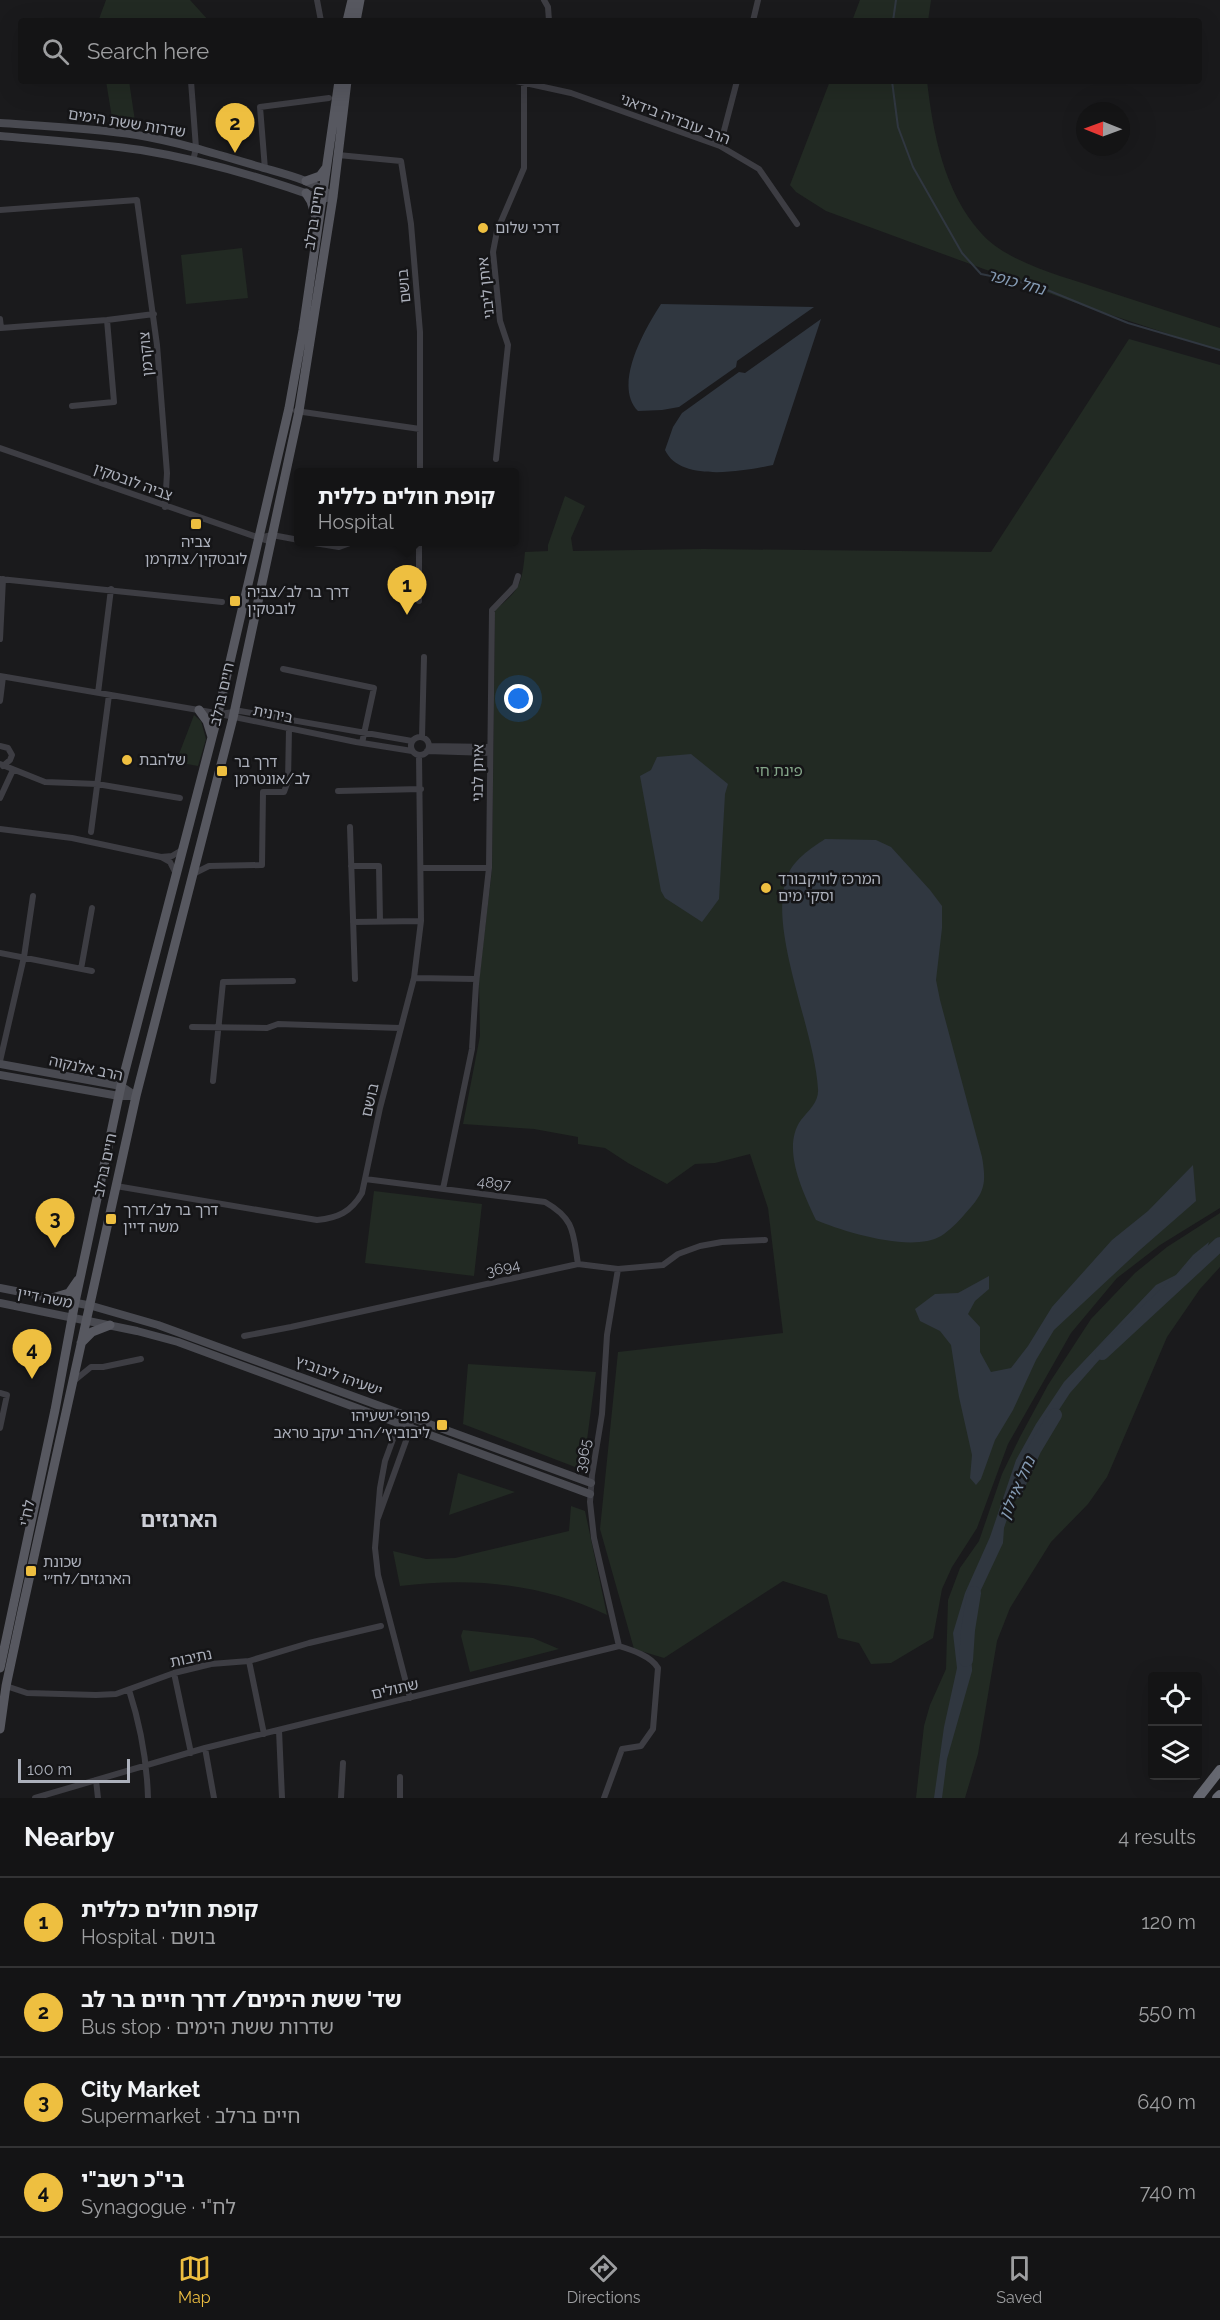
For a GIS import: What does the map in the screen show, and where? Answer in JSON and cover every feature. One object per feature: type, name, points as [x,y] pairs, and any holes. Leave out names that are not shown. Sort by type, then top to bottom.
[{"type":"highway","points":[[1198,1798],[1220,1770]]},
{"type":"main road","points":[[349,18],[352,0]]},
{"type":"main road","points":[[350,18],[360,0]]},
{"type":"main road","name":"חיים ברלב","points":[[75,1302],[120,1091],[218,714],[288,415],[303,330],[339,84]]},
{"type":"main road","name":"חיים ברלב","points":[[88,1305],[136,1096],[233,714],[299,411],[333,197],[347,84]]},
{"type":"main road","points":[[306,181],[320,176],[328,163]]},
{"type":"main road","points":[[306,193],[311,201],[318,227]]},
{"type":"main road","points":[[199,710],[207,721],[212,738]]},
{"type":"main road","points":[[52,1298],[69,1293],[83,1270]]},
{"type":"main road","name":"לח\"י","points":[[0,1668],[55,1410],[75,1302]]},
{"type":"main road","name":"לח\"י","points":[[0,1729],[6,1686],[88,1305]]},
{"type":"main road","points":[[78,1351],[88,1334],[110,1325]]},
{"type":"street","points":[[317,0],[320,18]]},
{"type":"street","points":[[544,0],[548,7],[549,18]]},
{"type":"street","points":[[754,18],[758,0]]},
{"type":"street","points":[[192,84],[196,148],[193,161]]},
{"type":"street","name":"איתן ליבני","points":[[496,459],[508,345],[500,321],[493,252],[497,231],[524,168],[524,84]]},
{"type":"street","name":"הרב עובדיה בידאני","points":[[543,84],[720,146],[759,169],[797,225]]},
{"type":"street","points":[[720,146],[736,84]]},
{"type":"street","points":[[266,169],[260,107],[329,98]]},
{"type":"street","name":"שדרות ששת הימים","points":[[0,123],[56,126],[127,134],[196,148],[306,181],[323,194]]},
{"type":"street","name":"שדרות ששת הימים","points":[[0,136],[103,145],[193,161],[306,193],[333,197]]},
{"type":"street","name":"בושם","points":[[338,155],[401,161],[411,224],[420,332],[420,468]]},
{"type":"street","name":"צוקרמן","points":[[0,210],[137,200],[154,314],[167,473],[165,507]]},
{"type":"street","points":[[0,319],[1,328],[154,314]]},
{"type":"street","points":[[72,406],[114,402],[107,320]]},
{"type":"street","points":[[288,415],[299,411],[420,429]]},
{"type":"street","name":"צביה לובטקין","points":[[0,448],[258,538],[294,540]]},
{"type":"street","points":[[419,546],[419,601]]},
{"type":"street","name":"איתן לבני","points":[[443,1189],[472,1049],[476,979],[489,868],[492,610],[515,586],[518,576]]},
{"type":"street","points":[[0,639],[2,579],[222,602]]},
{"type":"street","points":[[99,693],[111,589]]},
{"type":"street","points":[[422,736],[424,657]]},
{"type":"street","points":[[283,669],[374,688],[362,743]]},
{"type":"street","points":[[0,700],[2,677]]},
{"type":"street","name":"בירנית","points":[[2,677],[218,714],[233,714],[412,741]]},
{"type":"street","points":[[91,832],[109,695]]},
{"type":"street","name":"בירנית","points":[[233,714],[289,729],[412,751]]},
{"type":"street","points":[[193,874],[209,866],[262,865],[263,792],[284,792],[288,781],[289,729]]},
{"type":"street","points":[[422,736],[428,741],[428,749]]},
{"type":"street","points":[[422,736],[412,741],[412,751],[419,755],[428,749],[490,750]]},
{"type":"street","points":[[0,746],[8,748],[12,755],[10,760],[2,765]]},
{"type":"street","name":"בושם","points":[[116,1186],[318,1220],[338,1217],[356,1204],[362,1193],[400,1028],[414,978],[421,921],[419,755]]},
{"type":"street","points":[[2,765],[45,782],[97,784],[180,798]]},
{"type":"street","points":[[0,798],[13,770]]},
{"type":"street","points":[[339,791],[421,789]]},
{"type":"street","points":[[350,827],[355,980]]},
{"type":"street","points":[[0,829],[72,838],[160,857],[176,855],[183,849]]},
{"type":"street","points":[[198,855],[209,866]]},
{"type":"street","points":[[160,857],[172,865],[176,877]]},
{"type":"street","points":[[351,866],[379,866],[380,921]]},
{"type":"street","points":[[421,868],[489,868]]},
{"type":"street","points":[[0,1063],[24,957],[33,897]]},
{"type":"street","points":[[81,969],[93,908]]},
{"type":"street","points":[[353,922],[421,921]]},
{"type":"street","points":[[0,953],[92,971]]},
{"type":"street","points":[[414,978],[476,979]]},
{"type":"street","points":[[213,1081],[223,982],[294,981]]},
{"type":"street","points":[[192,1027],[267,1028],[278,1024],[288,1024],[400,1028]]},
{"type":"street","name":"הרב אלנקוה","points":[[0,1063],[136,1096]]},
{"type":"street","name":"הרב אלנקוה","points":[[0,1075],[120,1091]]},
{"type":"street","name":"4897","points":[[365,1179],[545,1202],[561,1211],[572,1227],[578,1264]]},
{"type":"street","name":"3694","points":[[244,1336],[291,1328],[578,1264],[618,1269],[663,1265],[678,1254],[700,1246],[723,1242],[765,1240]]},
{"type":"street","name":"3965","points":[[618,1269],[609,1320],[600,1426],[590,1494],[594,1538],[619,1646]]},
{"type":"street","name":"משה דיין","points":[[0,1288],[75,1302]]},
{"type":"street","name":"ישעיהו ליבוביץ","points":[[75,1302],[199,1339],[591,1483]]},
{"type":"street","name":"משה דיין","points":[[0,1303],[85,1320]]},
{"type":"street","name":"ישעיהו ליבוביץ","points":[[85,1320],[159,1336],[202,1350],[590,1494]]},
{"type":"street","points":[[78,1351],[91,1367]]},
{"type":"street","points":[[71,1383],[91,1367],[103,1367],[141,1359]]},
{"type":"street","points":[[0,1428],[4,1394]]},
{"type":"street","points":[[378,1518],[411,1427],[409,1416],[399,1423],[383,1469],[375,1542],[376,1564],[410,1698]]},
{"type":"street","name":"נתיבות","points":[[6,1686],[27,1693],[116,1694],[174,1672],[211,1664],[249,1661],[309,1643],[381,1626]]},
{"type":"street","points":[[604,1798],[622,1749],[641,1746],[653,1729],[658,1668],[655,1662],[619,1646]]},
{"type":"street","name":"שתולים","points":[[35,1798],[205,1748],[619,1646]]},
{"type":"street","points":[[249,1661],[264,1734]]},
{"type":"street","points":[[174,1672],[191,1753]]},
{"type":"street","points":[[129,1690],[134,1705],[145,1766],[148,1798]]},
{"type":"street","points":[[279,1730],[282,1798]]},
{"type":"street","points":[[205,1748],[214,1798]]},
{"type":"street","points":[[341,1798],[344,1763]]},
{"type":"street","points":[[400,1777],[400,1798]]},
{"type":"street","points":[[96,1780],[98,1798]]},
{"type":"green space","points":[[106,0],[190,0],[206,18],[99,18]]},
{"type":"green space","points":[[860,0],[931,0],[928,18],[853,18]]},
{"type":"green space","points":[[106,84],[129,84],[135,121],[112,118]]},
{"type":"green space","points":[[829,84],[927,84],[937,141],[949,181],[968,217],[992,244],[1038,268],[1220,328],[1220,351],[1087,307],[826,211],[796,192],[790,185]]},
{"type":"green space","points":[[242,248],[248,298],[186,304],[181,255]]},
{"type":"green space","name":"פינת חי","points":[[1129,339],[1220,365],[1220,1208],[1160,1245],[1117,1278],[1071,1333],[1008,1444],[977,1528],[952,1567],[942,1589],[933,1638],[891,1663],[871,1664],[859,1643],[838,1638],[827,1595],[783,1581],[664,1658],[634,1649],[600,1529],[618,1352],[783,1333],[768,1208],[750,1154],[715,1163],[695,1164],[667,1184],[605,1148],[578,1144],[578,1137],[534,1129],[463,1124],[480,1036],[479,980],[492,869],[495,610],[510,597],[518,586],[523,572],[525,552],[548,551],[565,496],[585,506],[571,538],[573,551],[703,549],[991,552]]},
{"type":"green space","points":[[194,715],[201,721],[206,739],[198,766],[176,762]]},
{"type":"green space","points":[[374,1191],[482,1204],[474,1276],[365,1263]]},
{"type":"green space","points":[[1220,1213],[1220,1267],[1200,1289],[1167,1337],[1107,1477],[1088,1504],[1051,1542],[1010,1608],[997,1641],[978,1754],[965,1798],[916,1798],[924,1726],[930,1705],[946,1669],[948,1600],[960,1568],[979,1541],[1002,1474],[1020,1437],[1048,1385],[1091,1319],[1135,1273],[1167,1247]]},
{"type":"green space","points":[[468,1364],[596,1372],[583,1470],[463,1424]]},
{"type":"green space","points":[[458,1473],[515,1492],[449,1515]]},
{"type":"green space","points":[[571,1506],[585,1511],[607,1615],[557,1596],[506,1585],[453,1582],[400,1586],[393,1551],[426,1559],[455,1558],[569,1531]]},
{"type":"green space","points":[[463,1630],[533,1638],[559,1649],[470,1672],[461,1636]]},
{"type":"water","points":[[661,304],[814,307],[737,361],[736,367],[679,407],[638,411],[631,400],[630,372],[640,341]]},
{"type":"water","points":[[821,319],[773,465],[730,472],[714,472],[684,467],[673,460],[665,450],[673,427],[682,413],[739,372],[745,373]]},
{"type":"water","points":[[691,754],[728,784],[725,794],[719,899],[702,922],[665,898],[661,891],[640,776],[651,770],[657,757]]},
{"type":"water","points":[[825,839],[876,840],[891,847],[942,906],[936,980],[982,1157],[984,1182],[980,1195],[959,1221],[941,1236],[928,1241],[896,1242],[878,1239],[816,1220],[796,1170],[793,1144],[795,1131],[815,1102],[818,1089],[809,1038],[787,951],[782,899],[787,877],[793,865]]},
{"type":"water","points":[[1193,1165],[1196,1201],[1054,1330],[995,1440],[981,1479],[976,1485],[970,1478],[972,1455],[959,1397],[951,1345],[940,1331],[920,1321],[915,1309],[935,1294],[958,1293],[989,1276],[989,1289],[975,1301],[968,1314],[980,1327],[980,1352],[991,1372],[1011,1368],[1028,1346],[1052,1307],[1112,1240],[1148,1211]]},
{"type":"water","points":[[1209,1242],[1205,1255],[1159,1292],[1070,1393],[1028,1457],[1004,1528],[1003,1543],[964,1626],[972,1671],[947,1759],[942,1798],[934,1798],[944,1727],[957,1668],[953,1633],[965,1593],[990,1537],[1016,1460],[1036,1424],[1064,1382],[1156,1285],[1176,1275],[1193,1255]]},
{"type":"waterway","name":"נחל כופר","points":[[893,18],[896,0]]},
{"type":"waterway","name":"נחל כופר","points":[[892,84],[898,127],[913,167],[962,253],[981,274],[1035,285],[1128,323],[1220,350]]},
{"type":"waterway","name":"נחל איילון","points":[[1102,1353],[1220,1244]]},
{"type":"waterway","name":"נחל איילון","points":[[1015,1492],[1034,1450],[1055,1415]]},
{"type":"waterway","name":"נחל איילון","points":[[966,1660],[974,1593]]},
{"type":"place","name":"שד' ששת הימים/ דרך חיים בר לב","points":[[235,153]]},
{"type":"place","name":"דרכי שלום","points":[[483,228]]},
{"type":"place","name":"צביה לובטקין/צוקרמן","points":[[196,524]]},
{"type":"place","name":"דרך בר לב/צביה לובטקין","points":[[235,601]]},
{"type":"place","name":"קופת חולים כללית","points":[[407,615]]},
{"type":"place","name":"שלהבת","points":[[127,760]]},
{"type":"place","name":"דרך בר לב/אונטרמן","points":[[222,771]]},
{"type":"place","name":"המרכז לוויקבורד וסקי מים","points":[[766,888]]},
{"type":"place","name":"דרך בר לב/דרך משה דיין","points":[[111,1219]]},
{"type":"place","name":"City Market","points":[[55,1248]]},
{"type":"place","name":"בי\"כ רשב\"י","points":[[32,1379]]},
{"type":"place","name":"פרופ׳ ישעיהו ליבוביץ׳/הרב יעקב טראב","points":[[442,1425]]},
{"type":"place","name":"שכונת הארגזים/לח״י","points":[[31,1571]]},
{"type":"district","name":"הארגזים","points":[[179,1519]]}]
